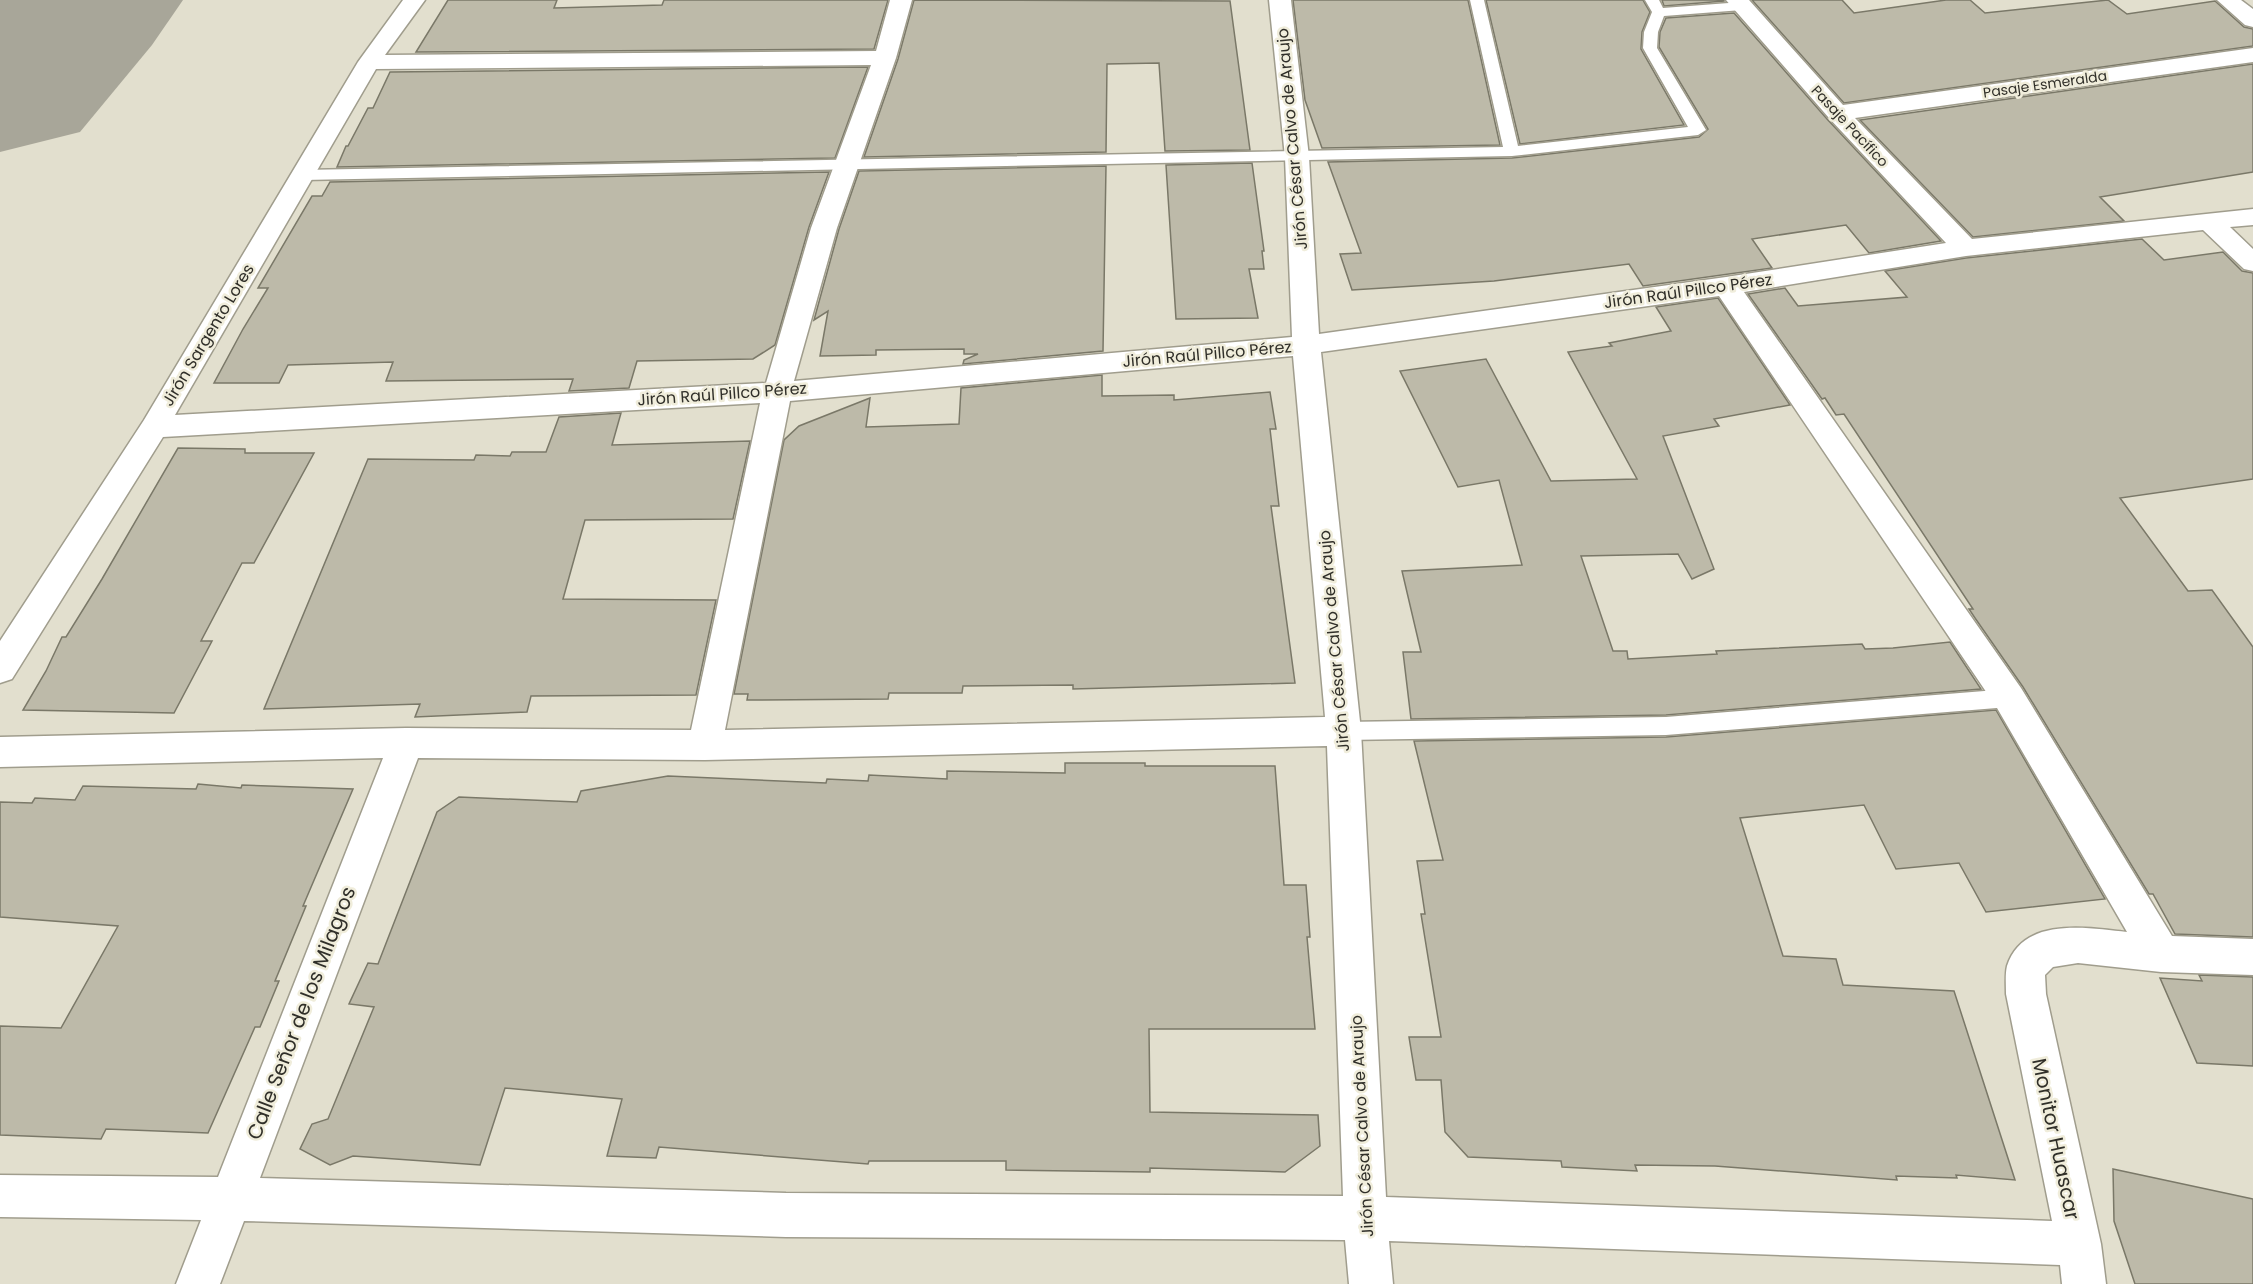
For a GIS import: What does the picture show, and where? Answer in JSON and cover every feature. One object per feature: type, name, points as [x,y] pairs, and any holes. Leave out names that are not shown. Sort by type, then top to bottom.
[{"type":"street","name":"Jirón Sargento Lores","points":[[0,669],[154,427],[369,62],[414,0]]},
{"type":"street","points":[[705,745],[777,392],[824,228],[885,58],[901,0]]},
{"type":"street","name":"Jirón César Calvo de Araujo","points":[[1280,0],[1297,157],[1306,345],[1344,731],[1365,1218],[1371,1284]]},
{"type":"street","points":[[2228,0],[2253,20]]},
{"type":"street","name":"Pasaje Pacífico","points":[[1739,3],[1837,113],[1966,248]]},
{"type":"street","name":"Pasaje Esmeralda","points":[[1837,113],[2253,55]]},
{"type":"street","points":[[369,62],[885,58]]},
{"type":"street","name":"Jirón Raúl Pillco Pérez","points":[[154,427],[777,392],[1306,345],[1726,286],[1966,248],[2210,224],[2253,217]]},
{"type":"street","points":[[2210,224],[2253,263]]},
{"type":"street","points":[[1726,286],[2009,698],[2162,954]]},
{"type":"street","points":[[0,752],[406,743],[705,745],[1344,731]]},
{"type":"street","name":"Calle Señor de los Milagros","points":[[198,1284],[406,743]]},
{"type":"street","name":"Monitor Huascar","points":[[2082,1264],[2026,994],[2026,968],[2043,950],[2078,945],[2162,954],[2253,957]]},
{"type":"street","points":[[0,1196],[229,1199],[786,1215],[1365,1218],[2082,1264]]},
{"type":"lane","points":[[1477,0],[1512,151]]},
{"type":"lane","points":[[303,175],[1512,151],[1698,130],[1650,48],[1655,6],[1739,3]]},
{"type":"lane","points":[[1344,731],[1666,726],[2009,698]]},
{"type":"building","points":[[448,0],[557,0],[554,8],[662,5],[664,0],[888,0],[874,49],[416,52]]},
{"type":"building","points":[[914,0],[1230,1],[1250,150],[1165,151],[1159,63],[1107,64],[1106,152],[864,157],[898,59]]},
{"type":"building","points":[[1293,0],[1468,0],[1500,145],[1322,148],[1305,100]]},
{"type":"building","points":[[1486,0],[1643,0],[1650,12],[1642,32],[1641,49],[1684,125],[1520,144]]},
{"type":"building","points":[[1662,0],[1724,0],[1724,1],[1664,6]]},
{"type":"building","points":[[1752,0],[1842,0],[1854,13],[1946,0],[1970,0],[1985,13],[2108,0],[2127,14],[2215,1],[2244,27],[2253,29],[2253,46],[1844,103]]},
{"type":"building","points":[[1734,13],[1827,119],[1941,241],[1869,253],[1846,225],[1752,239],[1772,268],[1643,286],[1629,264],[1494,281],[1352,290],[1340,254],[1361,253],[1328,162],[1512,158],[1699,137],[1708,129],[1659,47],[1660,32],[1666,18]]},
{"type":"building","points":[[2253,64],[2253,172],[2100,197],[2124,221],[1973,237],[1860,120]]},
{"type":"building","points":[[868,67],[835,158],[337,167],[346,146],[368,108],[373,108],[390,72]]},
{"type":"building","points":[[1252,163],[1264,251],[1262,251],[1264,269],[1249,269],[1258,318],[1176,319],[1166,165]]},
{"type":"building","points":[[1106,166],[1103,351],[963,364],[964,360],[978,354],[964,354],[964,349],[876,350],[876,355],[820,356],[828,311],[814,320],[839,229],[859,171]]},
{"type":"building","points":[[829,172],[809,227],[775,345],[753,359],[637,361],[629,388],[569,391],[573,379],[386,381],[393,362],[288,365],[279,383],[214,383],[268,288],[258,288],[312,196],[322,196],[330,182]]},
{"type":"building","points":[[2142,239],[2164,260],[2223,252],[2242,271],[2253,273],[2253,479],[2120,498],[2188,591],[2212,590],[2253,647],[2253,937],[2175,934],[2153,894],[2149,894],[2023,687],[1969,609],[1973,609],[1844,414],[1836,415],[1825,398],[1822,399],[1748,294],[1785,288],[1798,306],[1907,297],[1885,271],[1966,258]]},
{"type":"building","points":[[1718,298],[1790,405],[1714,419],[1719,426],[1663,436],[1714,569],[1692,579],[1678,554],[1581,556],[1613,651],[1627,651],[1628,659],[1717,654],[1716,651],[1862,644],[1865,649],[1893,648],[1950,642],[1981,689],[1666,715],[1411,719],[1403,652],[1421,652],[1402,571],[1522,565],[1499,480],[1458,487],[1400,371],[1486,359],[1551,481],[1637,479],[1568,352],[1612,346],[1609,343],[1671,331],[1656,307]]},
{"type":"building","points":[[1102,375],[1102,396],[1174,395],[1174,400],[1270,392],[1276,429],[1270,429],[1279,506],[1271,506],[1295,683],[1073,689],[1073,685],[963,686],[962,693],[889,693],[888,699],[747,700],[748,694],[734,694],[784,440],[799,426],[870,398],[866,427],[959,424],[961,388]]},
{"type":"building","points":[[621,413],[612,445],[750,441],[733,519],[585,520],[563,599],[716,600],[696,695],[531,696],[527,712],[415,717],[420,704],[264,709],[368,459],[474,460],[476,455],[510,456],[512,452],[546,452],[559,417]]},
{"type":"building","points":[[178,448],[245,449],[245,453],[314,453],[254,563],[242,563],[201,641],[212,641],[174,713],[23,710],[46,671],[62,637],[66,637],[102,579]]},
{"type":"building","points":[[1996,710],[2105,899],[1986,912],[1959,863],[1896,869],[1864,805],[1740,818],[1783,956],[1836,959],[1843,985],[1954,991],[2015,1180],[1956,1175],[1957,1178],[1896,1176],[1897,1180],[1715,1166],[1635,1165],[1637,1171],[1562,1167],[1561,1161],[1468,1157],[1445,1132],[1441,1080],[1416,1080],[1409,1037],[1441,1037],[1421,914],[1425,914],[1417,861],[1443,860],[1414,741],[1666,737]]},
{"type":"building","points":[[1065,763],[1145,763],[1145,766],[1275,766],[1284,885],[1306,885],[1310,937],[1307,937],[1315,1029],[1149,1029],[1150,1112],[1318,1115],[1320,1146],[1285,1172],[1150,1168],[1150,1172],[1006,1170],[1006,1161],[869,1161],[868,1164],[659,1147],[656,1158],[607,1156],[622,1099],[505,1088],[480,1165],[353,1156],[330,1165],[300,1149],[312,1124],[328,1119],[374,1007],[349,1004],[368,963],[378,964],[437,812],[459,797],[577,802],[581,791],[668,776],[826,783],[827,779],[868,781],[869,775],[947,779],[947,771],[1065,773]]},
{"type":"building","points":[[198,784],[241,788],[242,785],[353,789],[303,906],[306,906],[275,981],[279,981],[260,1027],[255,1027],[208,1133],[106,1129],[101,1139],[0,1135],[0,1026],[61,1028],[118,926],[0,917],[0,802],[32,803],[35,798],[75,800],[83,786],[196,789]]},
{"type":"building","points":[[2199,975],[2253,977],[2253,1066],[2197,1063],[2160,978],[2202,981]]},
{"type":"building","points":[[2113,1169],[2253,1199],[2253,1284],[2135,1284],[2114,1221]]},
{"type":"runway","points":[[0,84],[77,0]]}]
